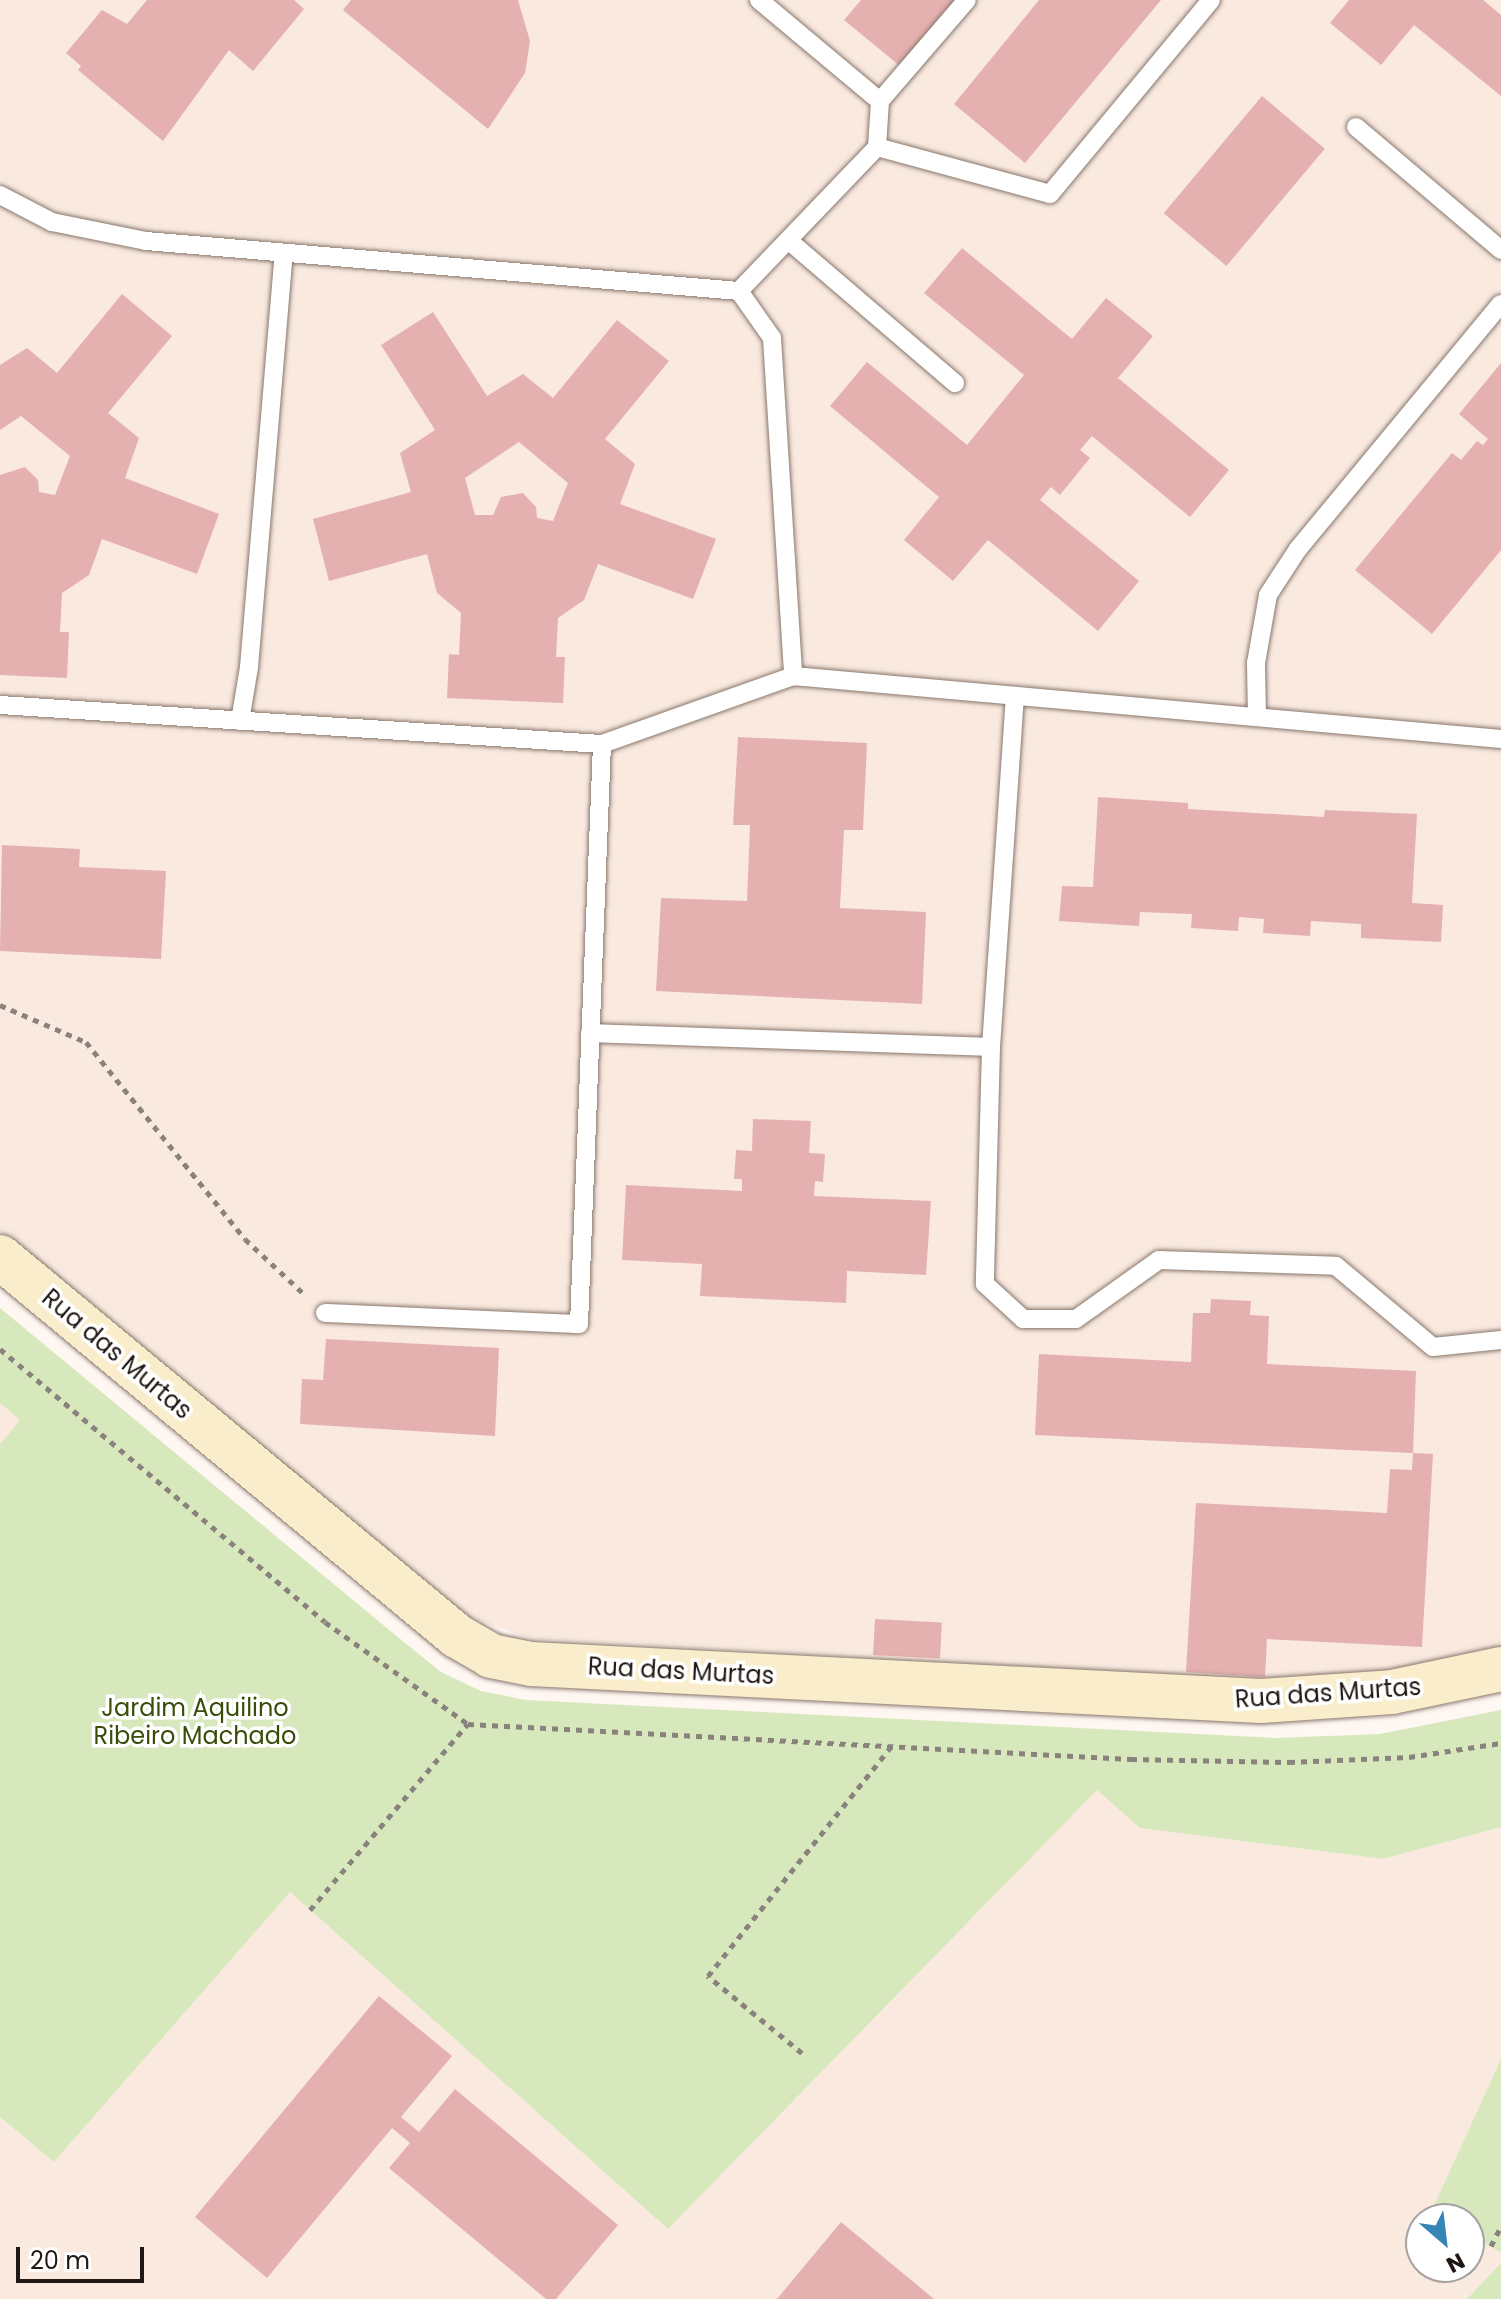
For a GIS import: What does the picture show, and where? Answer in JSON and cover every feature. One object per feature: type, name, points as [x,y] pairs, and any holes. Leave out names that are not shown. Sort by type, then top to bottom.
[{"type":"street","name":"Rua das Murtas","points":[[0,1257],[457,1636],[491,1656],[531,1664],[1261,1701],[1392,1692],[1501,1669]]},
{"type":"lane","points":[[759,0],[880,101]]},
{"type":"lane","points":[[739,291],[877,147],[880,101],[967,0]]},
{"type":"lane","points":[[877,147],[1050,194],[1211,0]]},
{"type":"lane","points":[[1356,127],[1501,250]]},
{"type":"lane","points":[[0,195],[52,222],[146,241],[739,291]]},
{"type":"lane","points":[[788,240],[955,383]]},
{"type":"lane","points":[[240,721],[284,253]]},
{"type":"lane","points":[[739,291],[772,338],[793,676]]},
{"type":"lane","points":[[1257,717],[1256,663],[1268,595],[1298,549],[1501,304]]},
{"type":"lane","points":[[0,705],[602,744],[793,676],[1501,739]]},
{"type":"lane","points":[[1015,696],[991,1047],[985,1284],[1023,1319],[1076,1319],[1159,1260],[1336,1266],[1433,1347],[1501,1340]]},
{"type":"lane","points":[[325,1313],[579,1324],[602,744]]},
{"type":"lane","points":[[590,1033],[991,1047]]},
{"type":"path","points":[[0,1005],[86,1042],[245,1239],[325,1313]]},
{"type":"path","points":[[0,1349],[325,1622],[468,1724],[891,1746],[1289,1762],[1409,1757],[1501,1743]]},
{"type":"path","points":[[310,1910],[468,1724]]},
{"type":"path","points":[[802,2053],[708,1976],[891,1746]]},
{"type":"path","points":[[1491,2246],[1501,2226]]},
{"type":"shaded area","points":[[0,0],[1501,0],[1501,1653],[1345,1684],[532,1639],[466,1616],[0,1231]]},
{"type":"shaded area","points":[[0,1403],[20,1420],[0,1444]]},
{"type":"shaded area","points":[[1097,1789],[1140,1828],[1383,1859],[1501,1827],[1501,2059],[1436,2203],[1405,2203],[1405,2283],[1482,2283],[1467,2299],[0,2299],[0,2117],[54,2162],[290,1892],[668,2229]]},
{"type":"shaded area","points":[[1485,2243],[1501,2253],[1501,2263],[1485,2280]]},
{"type":"green space","name":"Jardim Aquilino Ribeiro Machado","points":[[0,1308],[441,1672],[481,1691],[526,1700],[1275,1738],[1380,1734],[1501,1710],[1501,1827],[1383,1859],[1140,1828],[1097,1790],[668,2229],[290,1892],[54,2162],[0,2117],[0,1444],[20,1420],[0,1403]]},
{"type":"green space","points":[[1501,2059],[1501,2253],[1485,2243],[1485,2203],[1435,2203]]},
{"type":"green space","points":[[1501,2263],[1501,2299],[1467,2299],[1485,2283]]},
{"type":"building","points":[[147,0],[294,0],[304,9],[253,71],[229,50],[163,141],[78,70],[81,66],[66,53],[102,10],[127,24]]},
{"type":"building","points":[[351,0],[518,0],[530,41],[525,73],[488,129],[343,10]]},
{"type":"building","points":[[861,0],[955,0],[900,66],[844,20]]},
{"type":"building","points":[[1039,0],[1161,0],[1025,163],[954,104]]},
{"type":"building","points":[[1349,0],[1483,0],[1501,15],[1501,96],[1414,25],[1381,65],[1330,23]]},
{"type":"building","points":[[1262,96],[1325,149],[1226,266],[1164,213]]},
{"type":"building","points":[[962,248],[1072,339],[1106,298],[1153,336],[1118,378],[1229,470],[1190,517],[1092,436],[1080,450],[1090,458],[1060,495],[1051,487],[1040,500],[1139,581],[1098,631],[988,540],[953,581],[904,540],[939,497],[830,406],[867,362],[967,445],[1024,375],[924,293]]},
{"type":"building","points":[[122,294],[172,336],[108,413],[139,438],[125,478],[219,514],[197,574],[102,539],[89,575],[62,593],[60,632],[69,632],[67,678],[0,675],[0,475],[25,467],[38,480],[39,492],[55,495],[70,456],[21,416],[0,430],[0,365],[27,348],[57,373]]},
{"type":"building","points":[[433,312],[487,396],[523,374],[553,398],[617,320],[669,361],[605,439],[635,464],[620,504],[716,539],[693,599],[598,564],[584,600],[558,618],[556,657],[565,657],[563,703],[447,698],[449,654],[459,655],[461,613],[437,593],[427,554],[329,581],[313,519],[411,492],[400,453],[435,430],[381,345]],"holes":[[[519,442],[568,483],[553,521],[537,518],[536,507],[523,493],[501,497],[493,515],[475,515],[465,478]]]},
{"type":"building","points":[[1501,363],[1501,550],[1432,634],[1355,570],[1452,453],[1461,460],[1477,441],[1483,445],[1488,439],[1459,414]]},
{"type":"building","points":[[738,737],[867,743],[863,830],[844,830],[840,908],[926,912],[922,1004],[656,991],[661,898],[747,901],[750,825],[733,825]]},
{"type":"building","points":[[1098,797],[1188,803],[1188,809],[1324,817],[1325,810],[1417,814],[1412,903],[1443,905],[1441,942],[1361,938],[1361,924],[1311,921],[1310,936],[1263,933],[1264,919],[1239,917],[1238,931],[1191,928],[1192,914],[1140,912],[1139,926],[1059,921],[1062,886],[1093,887]]},
{"type":"building","points":[[2,845],[80,849],[79,867],[166,871],[161,959],[0,951]]},
{"type":"building","points":[[753,1119],[811,1121],[809,1153],[825,1154],[823,1182],[815,1181],[814,1196],[931,1201],[926,1275],[847,1271],[846,1303],[700,1296],[702,1264],[622,1260],[626,1185],[742,1191],[742,1179],[734,1179],[736,1150],[752,1151]]},
{"type":"building","points":[[1211,1299],[1251,1301],[1250,1315],[1269,1316],[1267,1364],[1416,1371],[1413,1453],[1035,1435],[1039,1354],[1191,1362],[1193,1313],[1210,1313]]},
{"type":"building","points":[[326,1339],[499,1348],[495,1436],[300,1424],[302,1379],[323,1380]]},
{"type":"building","points":[[1413,1453],[1433,1454],[1422,1647],[1267,1639],[1265,1677],[1186,1672],[1196,1503],[1387,1513],[1390,1469],[1412,1470]]},
{"type":"building","points":[[875,1619],[942,1623],[940,1658],[873,1655]]},
{"type":"building","points":[[379,1996],[452,2056],[401,2117],[419,2132],[455,2089],[618,2225],[556,2299],[546,2299],[389,2168],[410,2143],[392,2128],[267,2278],[195,2217]]},
{"type":"building","points":[[841,2222],[934,2299],[777,2299]]}]
